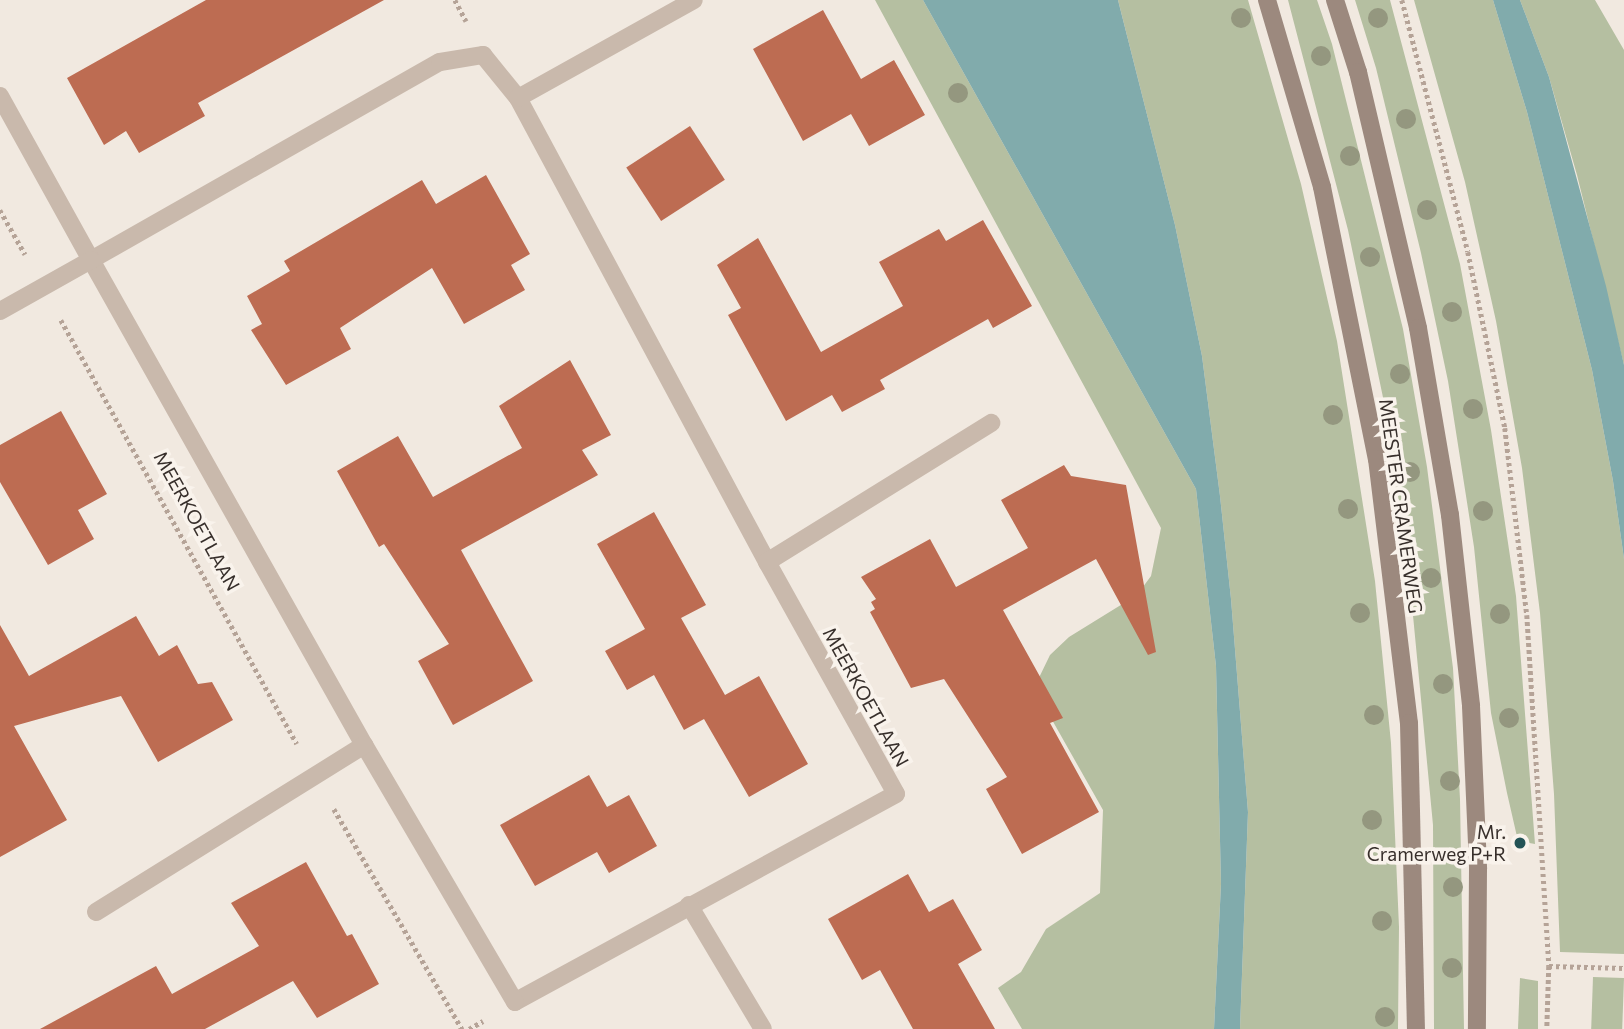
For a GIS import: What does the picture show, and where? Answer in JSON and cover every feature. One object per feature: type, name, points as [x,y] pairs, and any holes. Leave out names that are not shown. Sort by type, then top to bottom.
[{"type":"main road","name":"MEESTER CRAMERWEG","points":[[1267,0],[1322,187],[1377,459],[1409,723],[1416,1029]]},
{"type":"main road","points":[[1335,0],[1358,72],[1418,328],[1450,515],[1471,706],[1478,869],[1477,1029]]},
{"type":"street","points":[[518,98],[694,0]]},
{"type":"street","name":"MEERKOETLAAN","points":[[0,96],[91,260],[364,745],[515,1002],[896,793],[767,562],[518,98],[483,55],[440,62],[91,260],[0,311]]},
{"type":"street","points":[[767,562],[991,423]]},
{"type":"street","points":[[96,912],[364,745]]},
{"type":"street","points":[[689,905],[763,1029]]},
{"type":"path","points":[[1402,0],[1468,252],[1505,428],[1527,615],[1549,966],[1547,1029]]},
{"type":"path","name":"MEERKOETLAAN","points":[[0,210],[315,776],[462,1029]]},
{"type":"path","points":[[1549,966],[1624,968]]},
{"type":"green space","points":[[875,0],[923,0],[1196,489],[1216,666],[1221,884],[1214,1029],[1022,1029],[998,988],[1021,972],[1046,929],[1100,893],[1103,810],[1034,688],[1050,655],[1069,637],[1137,595],[1151,576],[1161,528]]},
{"type":"green space","points":[[1118,0],[1248,0],[1301,184],[1337,341],[1375,581],[1391,743],[1399,927],[1398,1029],[1240,1029],[1248,812],[1220,496],[1202,356],[1175,225]]},
{"type":"green space","points":[[1288,0],[1317,0],[1332,44],[1403,329],[1427,467],[1453,668],[1460,799],[1464,1029],[1434,1029],[1433,825],[1408,563],[1385,407],[1348,230]]},
{"type":"green space","points":[[1355,0],[1390,0],[1460,264],[1491,430],[1516,596],[1535,844],[1518,841],[1507,793],[1491,713],[1474,547],[1448,381],[1421,253],[1376,68]]},
{"type":"green space","points":[[1414,0],[1493,0],[1527,112],[1592,370],[1613,481],[1624,559],[1624,954],[1560,952],[1554,794],[1540,613],[1522,468],[1496,321],[1465,182]]},
{"type":"green space","points":[[1520,0],[1595,0],[1624,50],[1624,365],[1577,175],[1549,77]]},
{"type":"green space","points":[[1593,977],[1624,978],[1622,1029],[1591,1029]]},
{"type":"green space","points":[[1520,978],[1538,981],[1538,1029],[1518,1029]]},
{"type":"water","points":[[923,0],[1118,0],[1175,225],[1202,356],[1220,496],[1248,812],[1240,1029],[1214,1029],[1221,884],[1216,666],[1196,489]]},
{"type":"water","points":[[1493,0],[1520,0],[1549,77],[1606,286],[1624,365],[1624,559],[1613,481],[1592,370],[1527,112]]},
{"type":"building","points":[[206,0],[384,0],[198,103],[205,116],[139,153],[126,131],[104,145],[67,78]]},
{"type":"building","points":[[823,10],[861,79],[894,60],[925,115],[869,146],[851,114],[803,141],[753,49]]},
{"type":"building","points":[[690,126],[725,180],[661,221],[626,167]]},
{"type":"building","points":[[486,175],[530,254],[511,265],[525,290],[464,324],[432,268],[340,328],[351,349],[286,385],[251,330],[262,324],[247,296],[290,271],[284,261],[422,180],[436,204]]},
{"type":"building","points":[[983,220],[1032,306],[993,328],[988,319],[880,380],[885,389],[842,412],[832,395],[786,421],[728,315],[741,308],[717,265],[758,238],[821,352],[903,306],[879,262],[939,229],[946,241]]},
{"type":"building","points":[[570,360],[611,435],[582,450],[598,475],[461,550],[533,681],[453,725],[418,661],[449,644],[384,544],[379,547],[337,471],[398,436],[433,497],[522,448],[499,406]]},
{"type":"building","points":[[61,411],[107,494],[78,510],[94,539],[48,565],[0,482],[0,445]]},
{"type":"building","points":[[1064,465],[1071,476],[1126,485],[1156,652],[1148,655],[1096,559],[1003,610],[1063,718],[1050,723],[1099,812],[1022,854],[986,789],[1007,777],[944,679],[911,688],[870,612],[875,609],[871,602],[876,599],[861,577],[930,539],[956,587],[1028,548],[1001,500]]},
{"type":"building","points":[[654,512],[706,605],[681,618],[725,695],[759,676],[808,764],[749,797],[704,719],[684,730],[654,675],[627,690],[605,651],[645,629],[597,544]]},
{"type":"building","points":[[136,616],[159,656],[177,645],[198,684],[212,682],[233,720],[158,762],[121,696],[14,726],[67,820],[0,857],[0,625],[29,676]]},
{"type":"building","points":[[589,775],[607,807],[629,795],[657,846],[609,873],[597,852],[535,886],[500,825]]},
{"type":"building","points":[[306,862],[347,936],[352,934],[379,984],[317,1018],[293,981],[205,1029],[40,1029],[156,966],[172,994],[259,946],[231,903]]},
{"type":"building","points":[[908,874],[929,912],[953,899],[982,950],[958,964],[995,1029],[913,1029],[880,970],[862,980],[828,919]]},
{"type":"place","name":"Mr. Cramerweg P+R","points":[[1520,843]]}]
